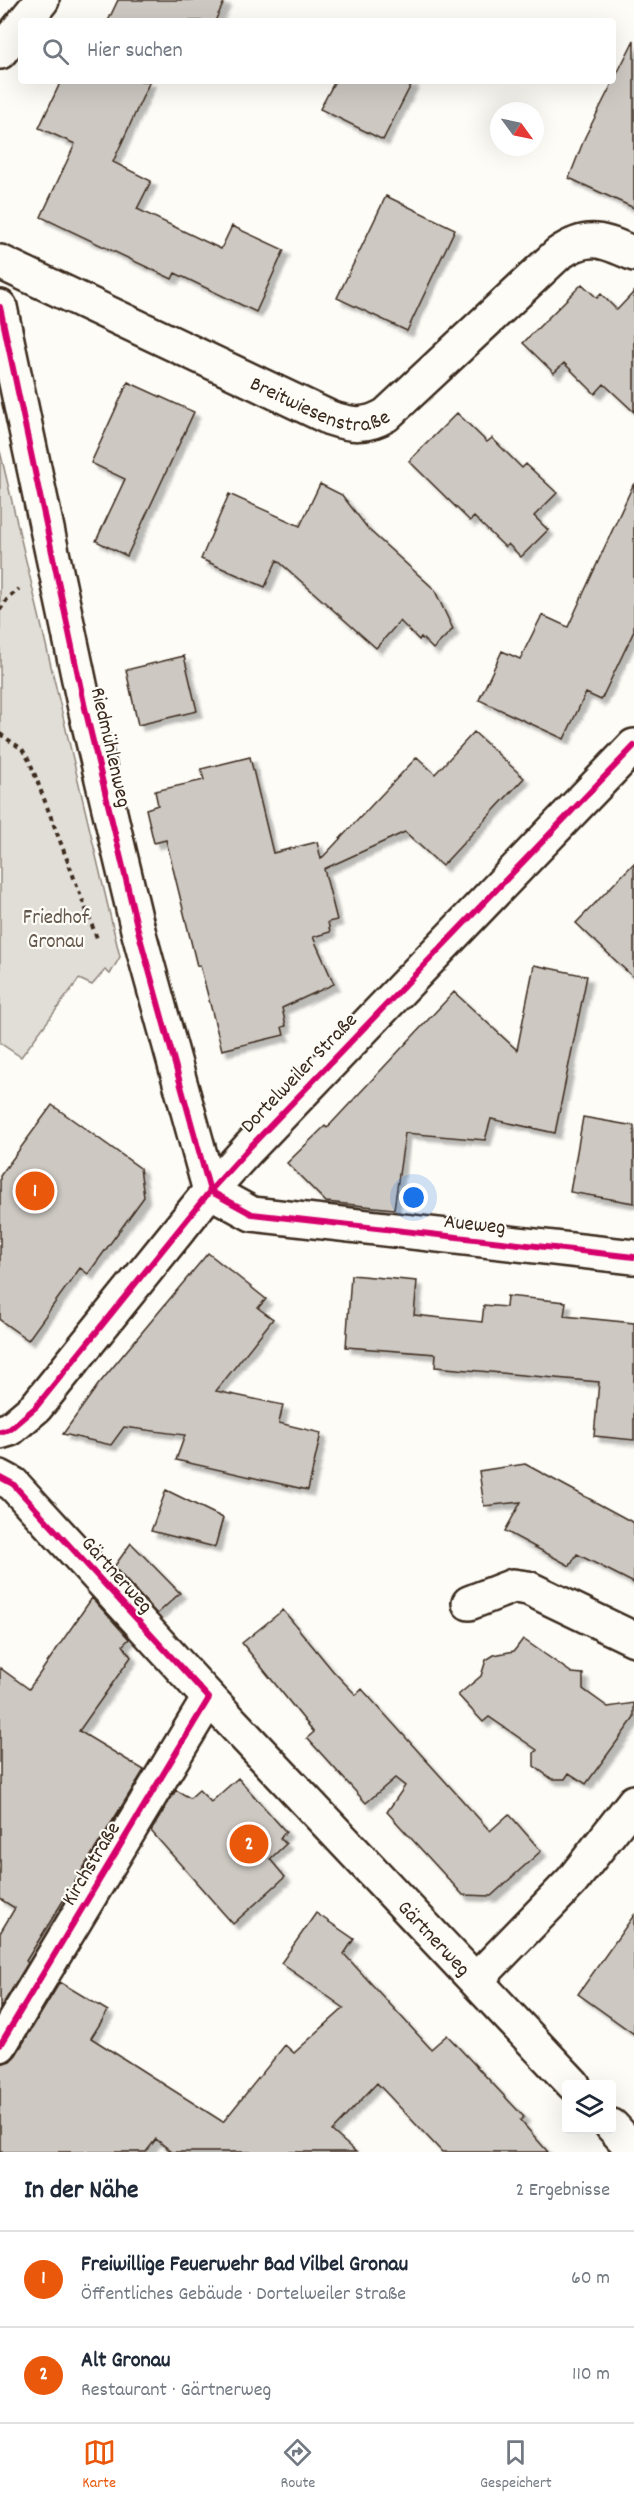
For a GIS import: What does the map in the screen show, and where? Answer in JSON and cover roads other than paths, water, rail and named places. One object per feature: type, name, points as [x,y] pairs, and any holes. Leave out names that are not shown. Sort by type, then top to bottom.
[{"type":"street","points":[[27,18],[42,0]]},
{"type":"street","points":[[0,52],[18,30]]},
{"type":"street","name":"Breitwiesenstraße","points":[[0,262],[330,418],[361,425],[376,421],[386,415],[558,254],[574,243],[589,240],[609,244],[634,254]]},
{"type":"street","name":"Riedmühlenweg","points":[[0,307],[85,708],[139,934],[210,1191]]},
{"type":"street","name":"Dortelweiler Straße","points":[[0,1432],[10,1429],[36,1407],[210,1191],[634,746]]},
{"type":"street","name":"Aueweg","points":[[210,1191],[252,1214],[634,1257]]},
{"type":"street","name":"Gärtnerweg","points":[[0,1477],[14,1484],[209,1698],[568,2080]]},
{"type":"street","points":[[469,1603],[513,1586],[528,1588],[634,1639]]},
{"type":"street","name":"Kirchstraße","points":[[0,2045],[209,1698]]},
{"type":"street","points":[[476,1980],[572,1881],[634,1802]]},
{"type":"street","points":[[616,2130],[634,2150]]},
{"type":"place","name":"Freiwillige Feuerwehr Bad Vilbel Gronau","points":[[35,1191]]},
{"type":"place","name":"Alt Gronau","points":[[249,1844]]},
{"type":"park label","name":"Friedhof Gronau","points":[[56,928]]}]
